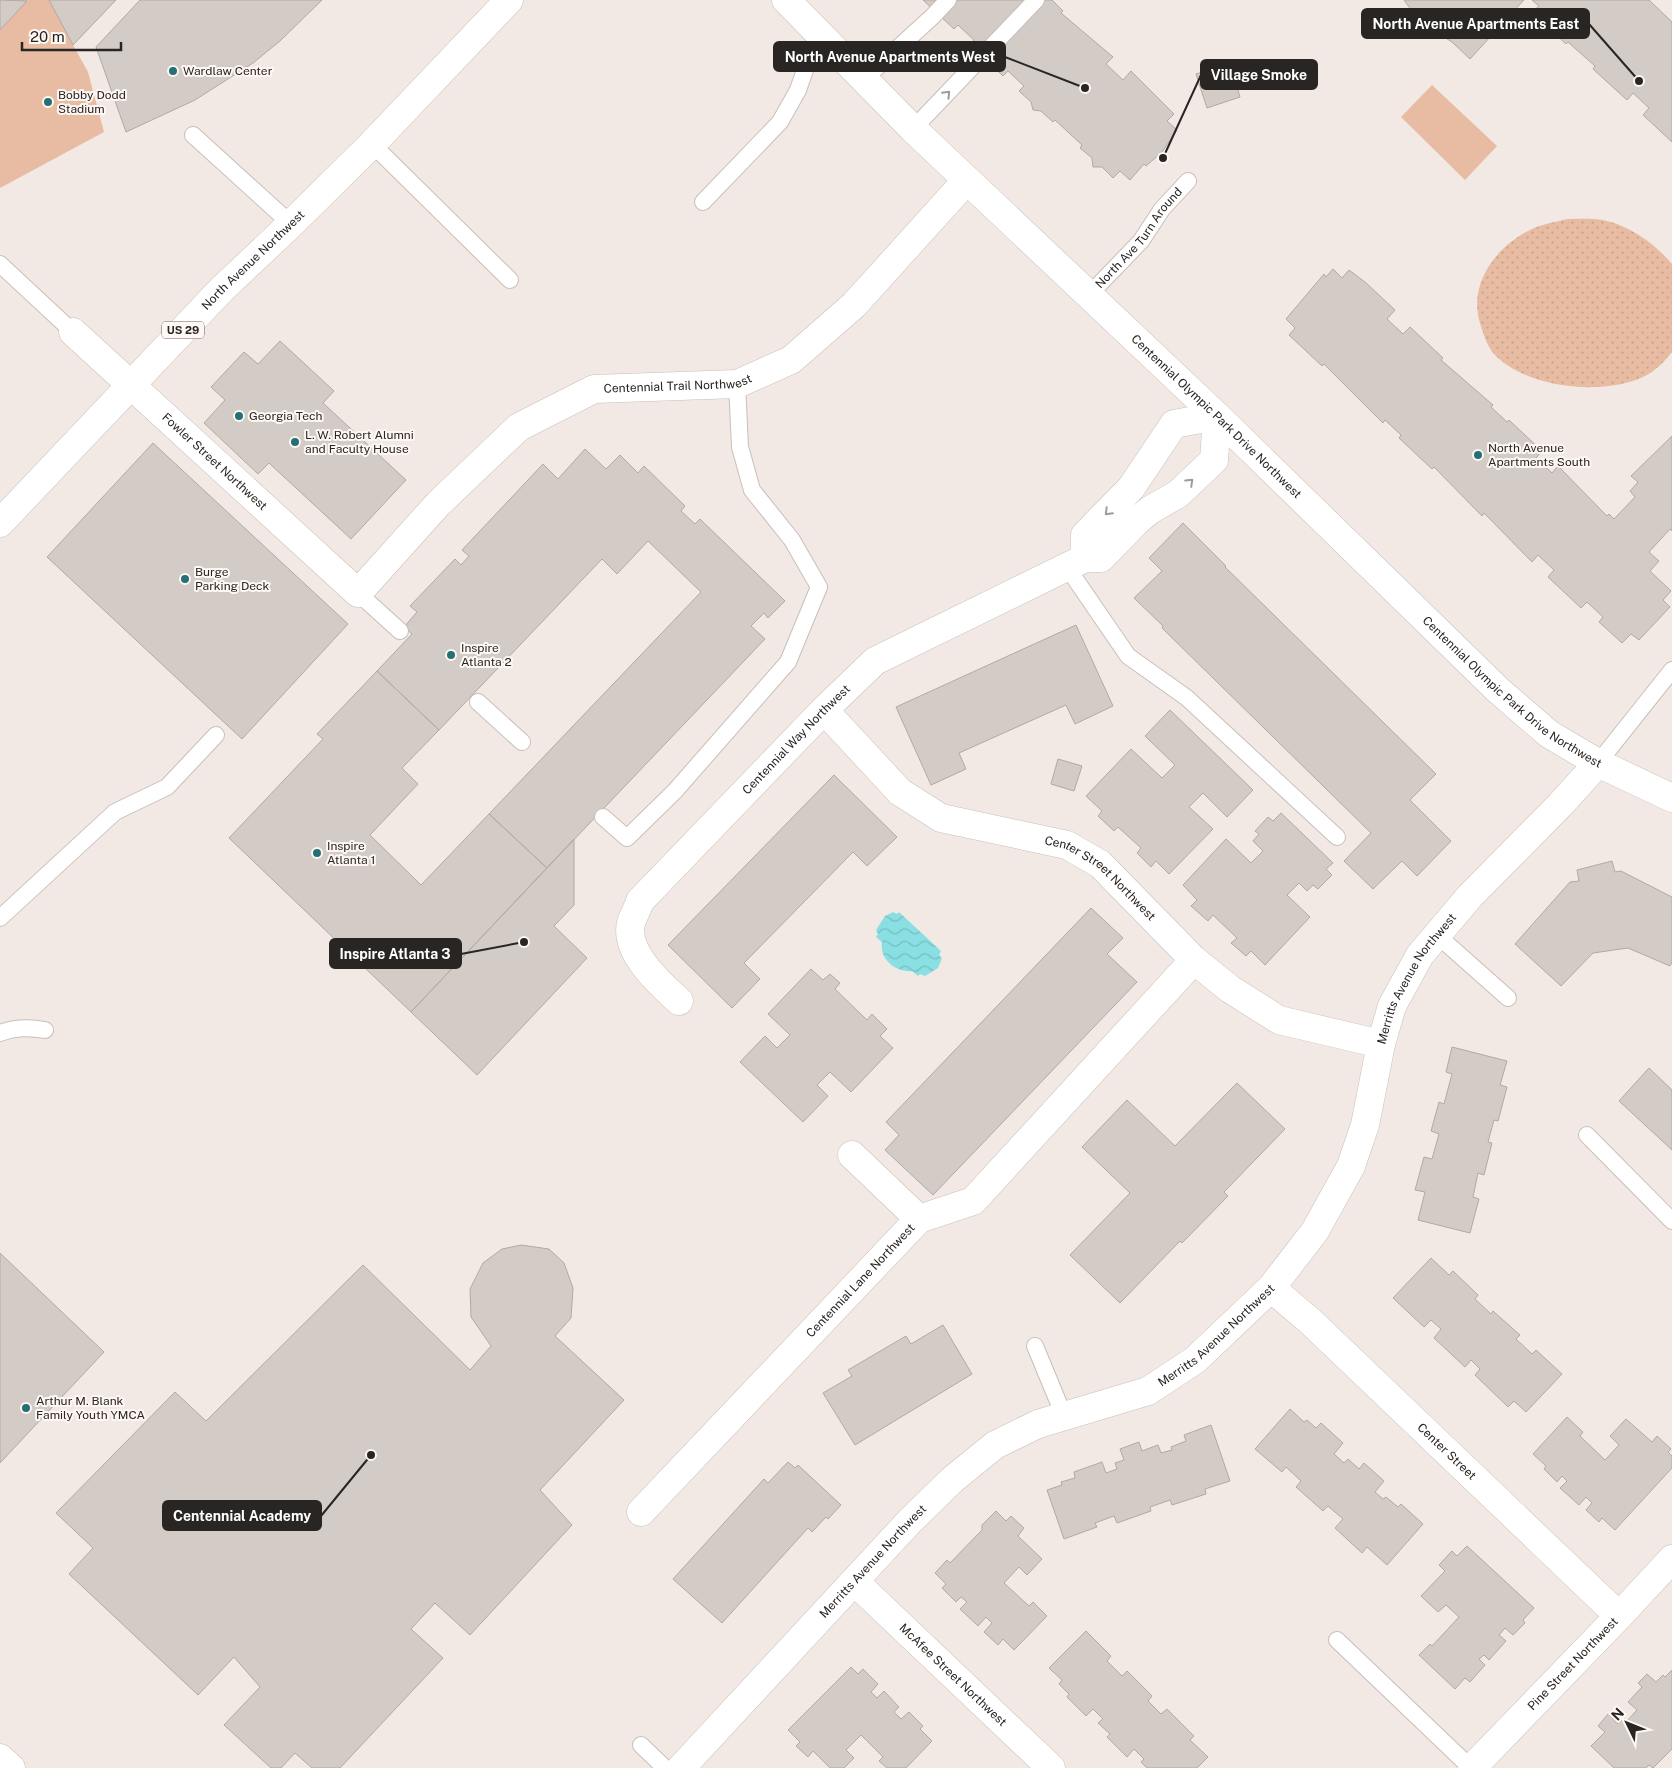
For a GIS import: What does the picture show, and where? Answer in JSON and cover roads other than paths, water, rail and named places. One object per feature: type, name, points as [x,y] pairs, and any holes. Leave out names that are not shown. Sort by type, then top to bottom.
[{"type":"main road","name":"North Avenue Northwest","points":[[0,523],[222,289],[372,144],[509,0]]},
{"type":"main road","name":"Centennial Olympic Park Drive Northwest","points":[[786,0],[913,129],[1217,416],[1498,690],[1549,734],[1598,763],[1672,798]]},
{"type":"main road","name":"Centennial Trail Northwest","points":[[358,593],[438,504],[519,427],[594,389],[737,384],[791,360],[854,305],[967,180]]},
{"type":"main road","name":"Fowler Street Northwest","points":[[73,332],[358,593]]},
{"type":"main road","points":[[1076,562],[1085,536],[1131,488],[1174,424],[1217,416]]},
{"type":"main road","name":"Centennial Way Northwest","points":[[679,1001],[651,975],[632,946],[631,924],[640,901],[824,710],[875,661],[1076,562],[1101,558],[1150,510],[1178,494],[1214,460],[1217,416]]},
{"type":"main road","points":[[1131,488],[1150,510]]},
{"type":"main road","name":"Center Street Northwest","points":[[824,710],[900,792],[941,818],[1067,845],[1100,864],[1194,960],[1230,988],[1279,1020],[1381,1044]]},
{"type":"main road","name":"Merritts Avenue Northwest","points":[[680,1768],[909,1522],[945,1487],[995,1446],[1038,1424],[1148,1391],[1195,1360],[1271,1288],[1316,1231],[1352,1166],[1365,1125],[1381,1044],[1392,1006],[1420,955],[1470,896],[1560,805],[1598,763]]},
{"type":"main road","name":"Centennial Lane Northwest","points":[[641,1512],[918,1220],[974,1201],[1194,960]]},
{"type":"main road","points":[[852,1155],[918,1220]]},
{"type":"main road","name":"Center Street","points":[[1271,1288],[1310,1321],[1619,1616]]},
{"type":"main road","name":"Pine Street Northwest","points":[[1471,1768],[1672,1559]]},
{"type":"main road","name":"McAfee Street Northwest","points":[[855,1582],[1051,1768]]},
{"type":"main road","points":[[0,1758],[11,1768]]},
{"type":"lane","points":[[863,80],[948,0]]},
{"type":"lane","points":[[913,129],[1036,0]]},
{"type":"lane","points":[[703,202],[780,122],[798,90],[818,33]]},
{"type":"lane","points":[[193,135],[291,224]]},
{"type":"lane","points":[[372,144],[510,280]]},
{"type":"lane","name":"North Ave Turn Around","points":[[1089,295],[1141,241],[1162,209],[1188,181]]},
{"type":"lane","points":[[0,264],[73,332]]},
{"type":"lane","points":[[603,817],[627,838],[676,791],[788,662],[819,588],[792,540],[752,490],[740,446],[737,384]]},
{"type":"lane","points":[[1076,562],[1128,656],[1186,698],[1337,837]]},
{"type":"lane","points":[[358,593],[400,631]]},
{"type":"lane","points":[[1598,763],[1672,670]]},
{"type":"lane","points":[[478,702],[522,742]]},
{"type":"lane","points":[[0,918],[115,812],[167,787],[216,735]]},
{"type":"lane","points":[[1437,935],[1508,998]]},
{"type":"lane","points":[[0,1033],[29,1027],[45,1030]]},
{"type":"lane","points":[[1587,1135],[1672,1221]]},
{"type":"lane","points":[[1035,1346],[1064,1416]]},
{"type":"lane","points":[[1337,1640],[1471,1768]]},
{"type":"lane","points":[[641,1745],[665,1768]]},
{"type":"water","points":[[893,912],[897,914],[899,912],[941,951],[939,955],[942,958],[938,968],[925,976],[920,974],[918,976],[912,971],[900,970],[890,964],[883,954],[882,942],[876,937],[878,934],[876,930],[885,916]]},
{"type":"place","name":"Wardlaw Center","points":[[173,71]]},
{"type":"place","name":"North Avenue Apartments East","points":[[1639,81]]},
{"type":"place","name":"North Avenue Apartments West","points":[[1085,88]]},
{"type":"place","name":"Bobby Dodd Stadium","points":[[48,102]]},
{"type":"place","name":"Village Smoke","points":[[1163,158]]},
{"type":"place","name":"Georgia Tech","points":[[239,416]]},
{"type":"place","name":"L. W. Robert Alumni and Faculty House","points":[[295,442]]},
{"type":"place","name":"North Avenue Apartments South","points":[[1478,455]]},
{"type":"place","name":"Burge Parking Deck","points":[[185,579]]},
{"type":"place","name":"Inspire Atlanta 2","points":[[451,655]]},
{"type":"place","name":"Inspire Atlanta 1","points":[[317,853]]},
{"type":"place","name":"Inspire Atlanta 3","points":[[524,942]]},
{"type":"place","name":"Arthur M. Blank Family Youth YMCA","points":[[26,1408]]},
{"type":"place","name":"Centennial Academy","points":[[371,1455]]}]
